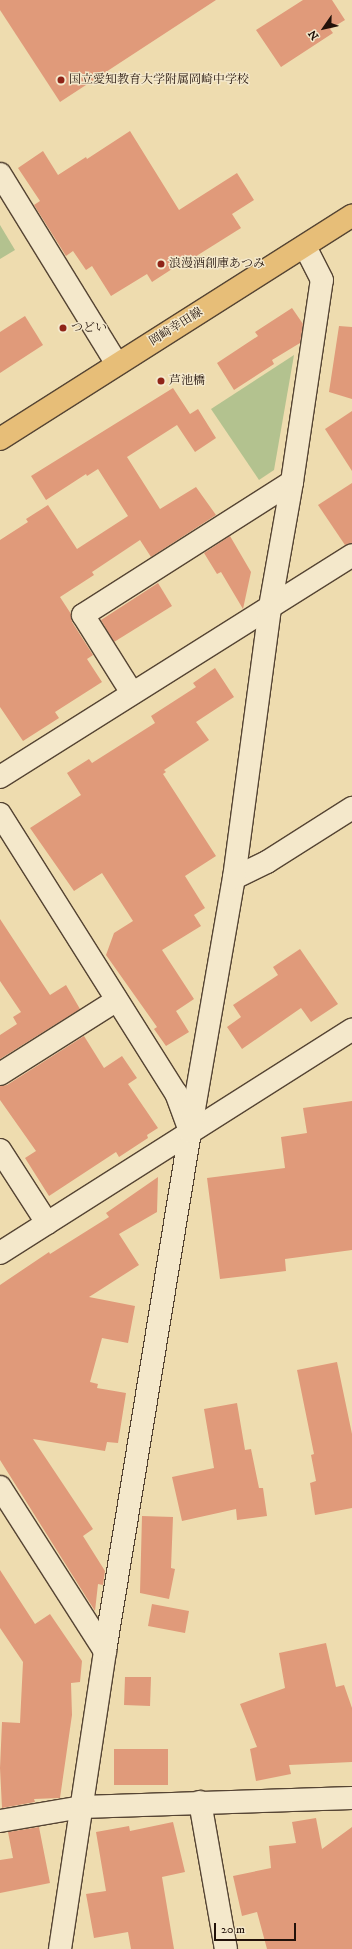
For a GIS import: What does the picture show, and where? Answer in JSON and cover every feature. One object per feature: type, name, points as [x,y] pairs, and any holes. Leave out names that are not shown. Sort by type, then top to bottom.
[{"type":"main road","name":"岡崎幸田線","points":[[0,438],[352,216]]},
{"type":"street","points":[[0,174],[116,364]]},
{"type":"street","points":[[60,1949],[106,1651],[190,1132],[234,878],[270,607],[292,482],[322,280],[305,247]]},
{"type":"street","points":[[132,693],[83,615],[292,482]]},
{"type":"street","points":[[0,777],[352,555]]},
{"type":"street","points":[[234,878],[266,862],[352,808]]},
{"type":"street","points":[[0,814],[176,1093],[190,1132]]},
{"type":"street","points":[[0,1074],[117,1000]]},
{"type":"street","points":[[0,1253],[352,1030]]},
{"type":"street","points":[[0,1150],[47,1223]]},
{"type":"street","points":[[0,1487],[106,1651]]},
{"type":"street","points":[[0,1820],[82,1807],[352,1798]]},
{"type":"street","points":[[200,1802],[226,1949]]},
{"type":"green space","points":[[0,225],[15,250],[0,259]]},
{"type":"green space","points":[[294,355],[274,470],[259,480],[211,409]]},
{"type":"building","points":[[0,0],[216,0],[60,102],[0,10]]},
{"type":"building","points":[[303,0],[332,0],[345,20],[330,29],[333,33],[281,67],[256,30]]},
{"type":"building","points":[[130,131],[179,210],[237,173],[254,200],[232,214],[241,228],[190,260],[189,258],[152,282],[147,274],[111,296],[92,266],[86,270],[73,251],[66,256],[34,205],[40,201],[18,168],[43,151],[58,175],[86,157],[87,159]]},
{"type":"building","points":[[292,308],[303,324],[300,343],[272,360],[274,364],[234,390],[217,363],[258,336],[255,332]]},
{"type":"building","points":[[25,316],[43,345],[0,373],[0,332]]},
{"type":"building","points":[[339,326],[352,327],[352,399],[329,392]]},
{"type":"building","points":[[173,388],[190,414],[198,409],[216,438],[195,452],[177,425],[127,457],[160,509],[196,487],[216,515],[151,557],[140,540],[92,572],[94,575],[60,597],[71,614],[72,622],[93,655],[87,659],[102,682],[55,712],[59,718],[23,741],[0,707],[0,540],[28,522],[26,519],[48,505],[77,549],[128,516],[98,469],[87,476],[86,474],[46,500],[31,476]]},
{"type":"building","points":[[352,411],[352,471],[325,429]]},
{"type":"building","points":[[352,483],[352,543],[345,545],[318,505]]},
{"type":"building","points":[[230,536],[251,572],[243,609],[221,572],[217,574],[204,553]]},
{"type":"building","points":[[158,583],[172,606],[114,642],[101,620]]},
{"type":"building","points":[[215,668],[234,697],[196,722],[209,740],[164,770],[166,772],[163,774],[216,856],[185,876],[205,908],[194,915],[201,926],[162,950],[194,999],[176,1011],[189,1032],[166,1046],[154,1029],[157,1027],[106,955],[114,933],[133,921],[102,873],[74,891],[30,828],[81,795],[67,773],[89,759],[92,763],[155,723],[151,716],[196,687],[193,683]]},
{"type":"building","points":[[0,919],[50,995],[66,985],[80,1009],[0,1059],[0,1035],[17,1024],[13,1017],[21,1012],[0,981]]},
{"type":"building","points":[[300,949],[338,1004],[311,1022],[301,1008],[242,1049],[227,1027],[241,1017],[233,1005],[278,975],[273,967]]},
{"type":"building","points":[[84,1036],[104,1068],[122,1056],[137,1078],[128,1084],[158,1128],[147,1135],[148,1138],[119,1157],[116,1152],[49,1196],[25,1158],[36,1151],[0,1100],[0,1086],[7,1085]]},
{"type":"building","points":[[352,1101],[352,1250],[285,1259],[286,1271],[220,1279],[207,1178],[285,1168],[281,1137],[307,1133],[303,1108]]},
{"type":"building","points":[[158,1177],[157,1212],[119,1234],[139,1265],[89,1297],[135,1306],[128,1343],[102,1338],[90,1382],[98,1384],[97,1388],[126,1393],[118,1443],[107,1442],[105,1451],[33,1439],[93,1529],[83,1536],[105,1571],[103,1585],[98,1584],[95,1611],[0,1460],[0,1285],[49,1252],[50,1254],[109,1217],[106,1213]]},
{"type":"building","points":[[337,1362],[352,1434],[352,1508],[315,1515],[310,1483],[316,1481],[311,1455],[314,1454],[297,1370]]},
{"type":"building","points":[[237,1403],[245,1450],[251,1449],[259,1488],[263,1488],[267,1516],[237,1520],[236,1509],[182,1521],[172,1477],[214,1468],[204,1409]]},
{"type":"building","points":[[142,1516],[173,1517],[171,1568],[175,1569],[169,1599],[140,1593]]},
{"type":"building","points":[[0,1570],[35,1624],[50,1614],[82,1661],[80,1682],[71,1683],[72,1715],[60,1798],[34,1799],[35,1802],[2,1808],[0,1768],[2,1722],[20,1723],[23,1662],[0,1628]]},
{"type":"building","points":[[152,1604],[189,1611],[185,1633],[148,1626]]},
{"type":"building","points":[[326,1643],[336,1687],[344,1685],[352,1708],[352,1762],[289,1765],[291,1774],[256,1781],[250,1749],[257,1747],[240,1704],[285,1688],[279,1653]]},
{"type":"building","points":[[125,1677],[151,1677],[150,1706],[124,1705]]},
{"type":"building","points":[[114,1749],[168,1749],[168,1785],[114,1785]]},
{"type":"building","points":[[316,1818],[322,1849],[352,1827],[352,1949],[267,1949],[257,1912],[242,1916],[233,1876],[271,1868],[269,1846],[296,1843],[292,1822]]},
{"type":"building","points":[[173,1822],[185,1872],[162,1877],[174,1949],[131,1949],[128,1932],[94,1938],[86,1894],[106,1891],[96,1832],[129,1826],[130,1831]]},
{"type":"building","points":[[39,1827],[50,1883],[0,1893],[0,1860],[13,1858],[8,1832]]},
{"type":"place","name":"国立愛知教育大学附属岡崎中学校","points":[[61,80]]},
{"type":"place","name":"浪漫酒創庫あつみ","points":[[161,264]]},
{"type":"place","name":"つどい","points":[[63,328]]},
{"type":"place","name":"芦池橋","points":[[161,381]]}]
